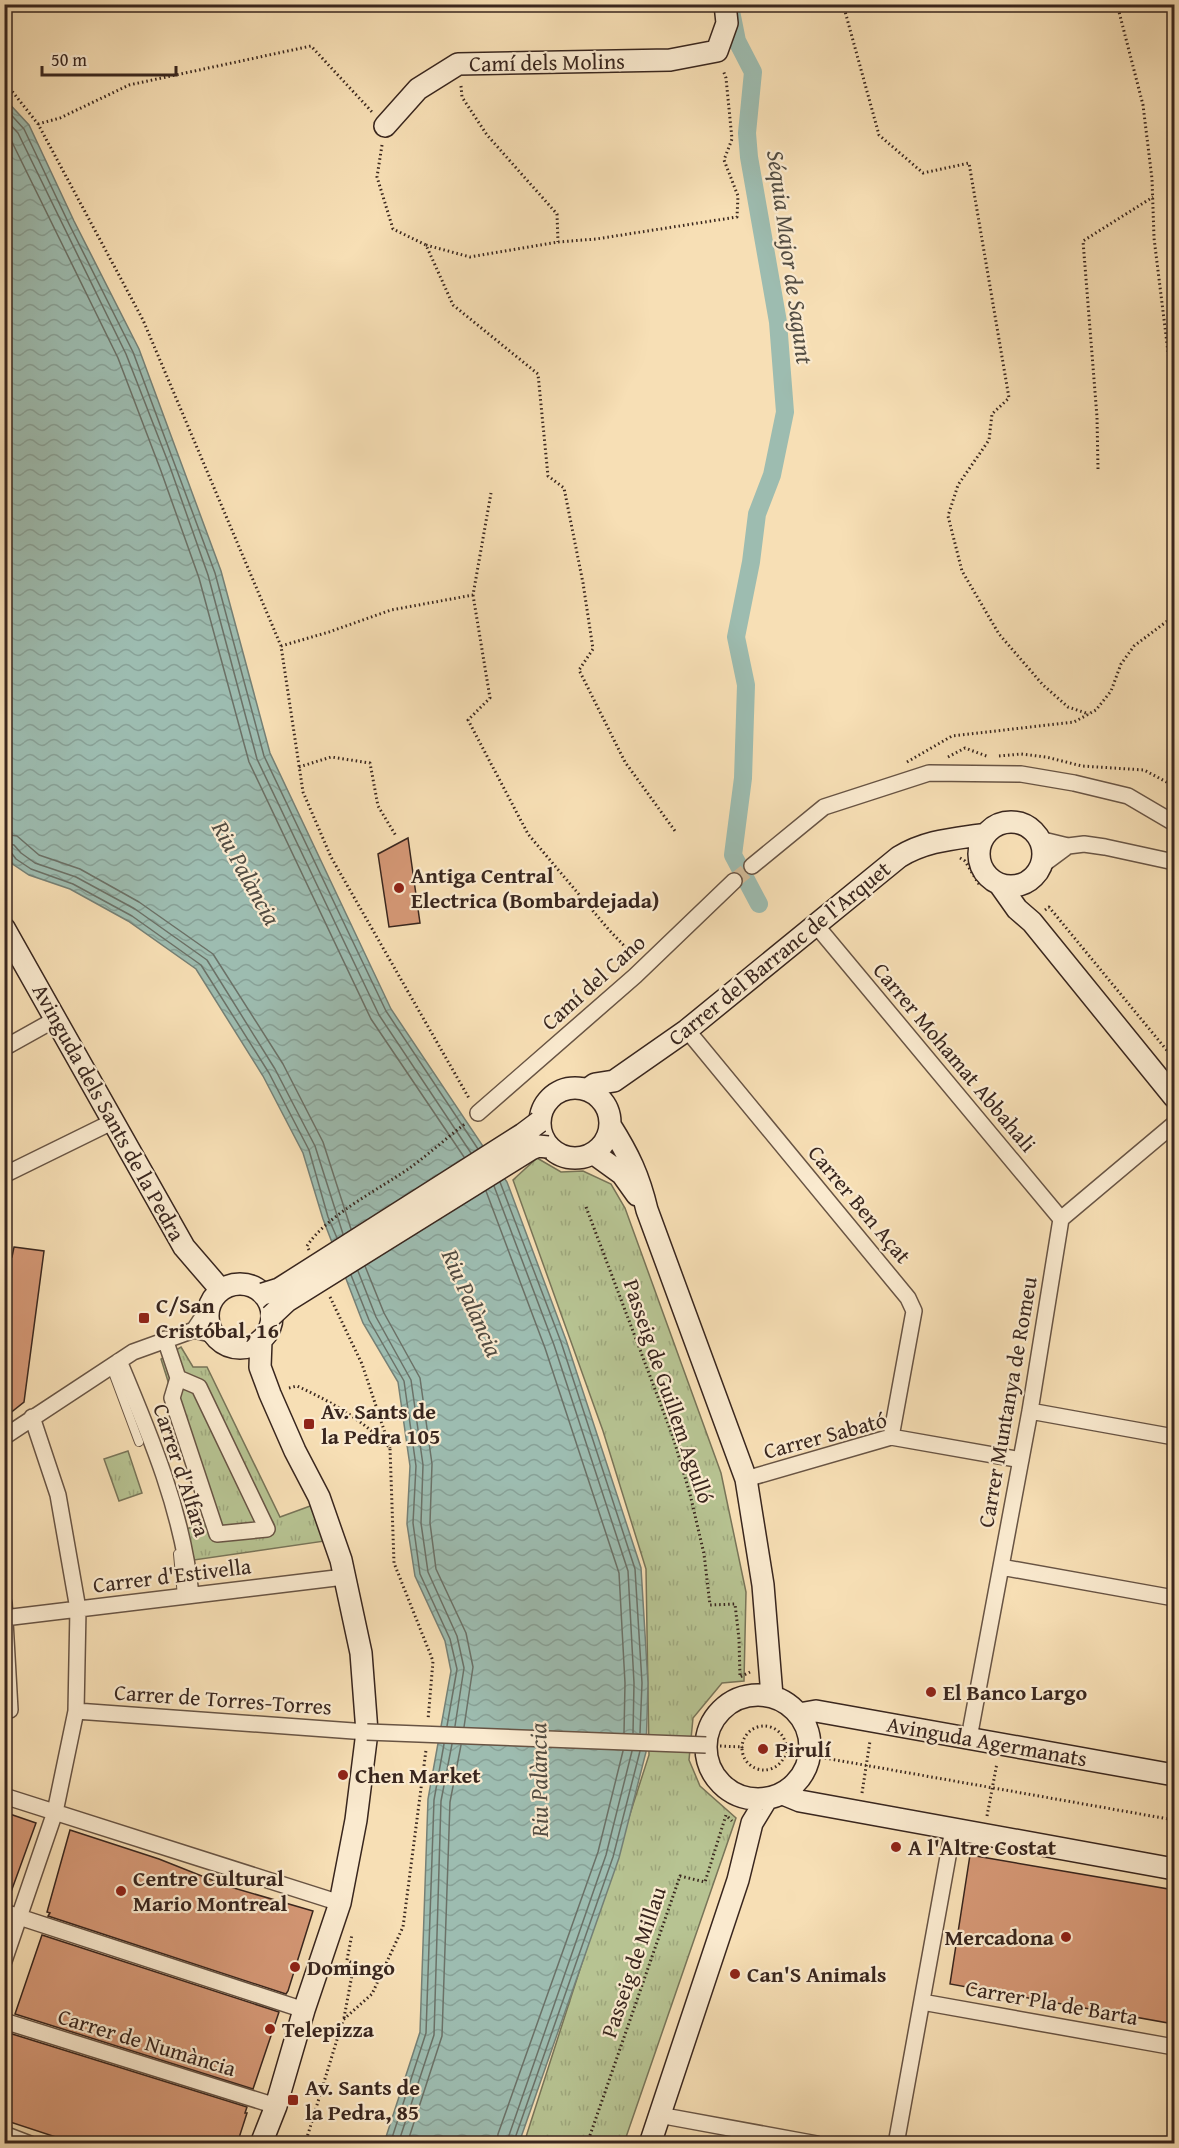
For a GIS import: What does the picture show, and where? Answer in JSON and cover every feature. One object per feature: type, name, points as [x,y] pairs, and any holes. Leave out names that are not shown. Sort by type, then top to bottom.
[{"type":"street","points":[[717,51],[728,23],[725,4]]},
{"type":"street","name":"Camí dels Molins","points":[[385,126],[418,88],[458,64],[670,60],[717,51]]},
{"type":"street","points":[[752,866],[824,807],[929,773],[1022,774],[1074,783],[1128,796],[1174,823]]},
{"type":"street","points":[[1032,922],[1026,891],[1043,857],[1039,839],[1024,825],[1014,822],[1003,823],[986,834],[979,850],[979,858],[991,886],[1032,922],[1174,1097]]},
{"type":"street","name":"Carrer del Barranc de l'Arquet","points":[[588,1089],[595,1084],[614,1081],[687,1030],[899,857],[915,847],[953,848],[956,837],[986,834]]},
{"type":"street","points":[[1039,839],[1068,846],[1084,844],[1106,846],[1174,862]]},
{"type":"street","points":[[991,886],[1021,885],[1068,846]]},
{"type":"street","points":[[953,848],[979,858]]},
{"type":"street","name":"Camí del Cano","points":[[478,1113],[645,967],[734,881]]},
{"type":"street","name":"Carrer Mohamat Abbahali","points":[[815,924],[1061,1219]]},
{"type":"street","name":"Avinguda dels Sants de la Pedra","points":[[4,928],[215,1298]]},
{"type":"street","points":[[4,1048],[56,1019]]},
{"type":"street","name":"Carrer Ben Açat","points":[[687,1030],[908,1298],[914,1311],[891,1437]]},
{"type":"street","points":[[614,1081],[608,1116],[607,1136],[602,1146],[593,1153],[574,1158],[565,1157],[548,1147],[541,1135],[539,1122],[543,1105],[555,1092],[571,1087],[588,1089],[598,1096],[608,1116],[628,1155],[640,1180],[647,1210],[746,1479],[763,1586],[772,1696]]},
{"type":"street","points":[[4,1175],[114,1121]]},
{"type":"street","points":[[263,1294],[279,1289],[539,1122]]},
{"type":"street","points":[[1061,1219],[1174,1124]]},
{"type":"street","points":[[271,1316],[287,1301],[531,1149],[548,1147]]},
{"type":"street","points":[[593,1153],[622,1174],[647,1210]]},
{"type":"street","name":"Carrer Muntanya de Romeu","points":[[969,1738],[1030,1411],[1061,1219]]},
{"type":"street","points":[[204,1333],[215,1298],[232,1285],[243,1284],[254,1288],[263,1294],[269,1304],[270,1325],[261,1340],[260,1367],[283,1425],[319,1497],[341,1560],[360,1653],[367,1732],[356,1820],[340,1903],[304,2010],[276,2106],[261,2144]]},
{"type":"street","points":[[4,1437],[134,1352],[165,1339],[204,1333],[223,1344],[243,1348],[261,1340]]},
{"type":"street","points":[[165,1339],[178,1378],[171,1398],[217,1534],[267,1529],[199,1387],[178,1378]]},
{"type":"street","points":[[232,1347],[260,1367]]},
{"type":"street","name":"Carrer d'Alfara","points":[[115,1364],[148,1432],[175,1508],[188,1566],[186,1596]]},
{"type":"street","points":[[1030,1411],[1174,1437]]},
{"type":"street","points":[[4,1961],[12,1914],[55,1812],[76,1711],[78,1609],[58,1495],[32,1417]]},
{"type":"street","name":"Carrer Sabató","points":[[746,1479],[891,1437],[1021,1460]]},
{"type":"street","points":[[1001,1567],[1174,1598]]},
{"type":"street","name":"Carrer d'Estivella","points":[[5,1613],[78,1609],[344,1577]]},
{"type":"street","points":[[4,1708],[10,1710],[5,1613]]},
{"type":"street","points":[[748,1696],[768,1662]]},
{"type":"street","points":[[748,1696],[772,1696],[786,1702],[799,1714],[810,1737],[808,1765],[796,1784],[774,1797],[757,1801],[728,1791],[714,1778],[706,1760],[706,1736],[717,1714],[736,1699],[748,1696]]},
{"type":"street","name":"Carrer de Torres-Torres","points":[[76,1711],[367,1732],[706,1745]]},
{"type":"street","name":"Avinguda Agermanats","points":[[799,1714],[816,1711],[1174,1775]]},
{"type":"street","points":[[4,1796],[340,1903]]},
{"type":"street","points":[[743,1797],[751,1829]]},
{"type":"street","points":[[774,1797],[1174,1869]]},
{"type":"street","points":[[650,2144],[738,1880],[751,1829],[774,1797]]},
{"type":"street","points":[[896,2144],[953,1829]]},
{"type":"street","points":[[12,1914],[304,2010]]},
{"type":"street","name":"Carrer Pla de Barta","points":[[922,2002],[1174,2047]]},
{"type":"street","name":"Carrer de Numància","points":[[4,2021],[276,2106]]},
{"type":"street","points":[[659,2115],[817,2144]]},
{"type":"street","points":[[4,2134],[30,2144]]},
{"type":"lane","points":[[115,1364],[139,1442]]},
{"type":"lane","points":[[167,1509],[178,1548],[186,1596]]},
{"type":"path","points":[[843,4],[879,135],[922,173],[969,163],[1008,398],[992,414],[989,440],[958,485],[948,516],[962,571],[999,634],[1043,685],[1068,707],[1089,714]]},
{"type":"path","points":[[1117,4],[1143,105],[1153,197],[1154,238],[1170,368],[1174,366]]},
{"type":"path","points":[[38,124],[60,118],[129,85],[311,46],[385,126],[377,177],[393,229],[426,245],[470,257],[737,217],[738,196],[724,160],[732,139],[726,78],[717,51]]},
{"type":"path","points":[[458,64],[462,97],[487,135],[557,214],[558,242]]},
{"type":"path","points":[[4,81],[38,124],[143,320],[281,646],[303,792],[331,856],[478,1113]]},
{"type":"path","points":[[1098,468],[1097,417],[1083,241],[1153,197]]},
{"type":"path","points":[[426,245],[453,305],[538,374],[548,476],[564,488],[583,583],[593,649],[579,670],[624,762],[675,831]]},
{"type":"path","points":[[491,493],[473,595],[490,698],[468,720],[528,834],[609,930],[645,967]]},
{"type":"path","points":[[281,646],[391,610],[473,595]]},
{"type":"path","points":[[901,765],[952,736],[1074,723],[1096,710],[1111,691],[1121,664],[1134,646],[1174,616]]},
{"type":"path","points":[[299,767],[331,757],[370,763],[378,806],[396,836]]},
{"type":"path","points":[[953,848],[991,886]]},
{"type":"path","points":[[1032,922],[1049,907],[1174,1059]]},
{"type":"path","name":"Passeig de Guillem Agulló","points":[[586,1207],[680,1460],[704,1554],[710,1605],[735,1604],[740,1677],[768,1662]]},
{"type":"path","points":[[858,1812],[874,1721]]},
{"type":"path","points":[[765,1726],[777,1731],[785,1742],[785,1751],[780,1762],[775,1767],[760,1770],[748,1763],[743,1747],[746,1735],[751,1730],[765,1726]]},
{"type":"path","points":[[984,1835],[1001,1744]]},
{"type":"path","points":[[706,1745],[743,1747]]},
{"type":"path","points":[[785,1751],[1174,1820]]},
{"type":"path","name":"Passeig de Millau","points":[[587,2144],[680,1876],[705,1882],[726,1815],[751,1829]]},
{"type":"path","points":[[344,2020],[354,1964],[347,1960],[352,1934]]},
{"type":"green space","points":[[537,1158],[561,1172],[583,1171],[611,1184],[625,1208],[721,1473],[746,1592],[744,1681],[722,1683],[693,1718],[689,1760],[700,1786],[736,1818],[624,2143],[524,2143],[649,1755],[646,1569],[603,1431],[513,1180]]},
{"type":"green space","points":[[181,1347],[193,1367],[207,1367],[280,1517],[313,1505],[325,1541],[194,1560],[186,1529],[212,1521],[161,1359]]},
{"type":"green space","points":[[128,1451],[142,1493],[119,1501],[104,1459]]},
{"type":"water","name":"Riu Palància","points":[[4,98],[29,125],[74,221],[139,349],[221,571],[270,753],[391,1009],[507,1182],[566,1340],[641,1568],[648,1683],[646,1752],[619,1858],[519,2143],[384,2143],[420,2032],[428,1799],[451,1671],[445,1641],[415,1576],[407,1524],[410,1466],[398,1382],[363,1323],[323,1219],[303,1153],[263,1076],[196,969],[128,921],[70,889],[29,875],[11,863],[5,852]]},
{"type":"building","name":"Antiga Central Electrica (Bombardejada)","points":[[408,838],[420,923],[389,927],[378,854]]},
{"type":"building","points":[[14,1247],[44,1251],[24,1402],[4,1418],[4,1257],[12,1257]]},
{"type":"building","points":[[4,1812],[36,1823],[7,1903],[4,1903]]},
{"type":"building","points":[[70,1830],[159,1859],[227,1886],[313,1911],[286,1994],[48,1916],[50,1913],[47,1912]]},
{"type":"building","name":"Mercadona","points":[[970,1855],[1174,1890],[1174,2024],[950,1984]]},
{"type":"building","points":[[42,1935],[279,2012],[253,2089],[15,2014]]},
{"type":"building","points":[[9,2033],[247,2107],[237,2144],[77,2144],[4,2120],[4,2042]]},
{"type":"waterway","name":"Séquia Major de Sagunt","points":[[730,6],[737,41],[753,72],[747,133],[749,157],[778,322],[785,412],[772,475],[757,514],[751,562],[736,637],[746,685],[743,778],[733,855],[759,904]]},
{"type":"tunnel","points":[[734,881],[752,866]]},
{"type":"place","name":"Antiga Central Electrica (Bombardejada)","points":[[399,888]]},
{"type":"place","name":"C/San Cristóbal, 16","points":[[144,1318]]},
{"type":"place","name":"Av. Sants de la Pedra 105","points":[[309,1424]]},
{"type":"place","name":"El Banco Largo","points":[[931,1692]]},
{"type":"place","name":"Pirulí","points":[[763,1749]]},
{"type":"place","name":"Chen Market","points":[[343,1775]]},
{"type":"place","name":"A l'Altre Costat","points":[[896,1847]]},
{"type":"place","name":"Centre Cultural Mario Montreal","points":[[121,1891]]},
{"type":"place","name":"Mercadona","points":[[1066,1937]]},
{"type":"place","name":"Domingo","points":[[295,1967]]},
{"type":"place","name":"Can'S Animals","points":[[735,1974]]},
{"type":"place","name":"Telepizza","points":[[270,2029]]},
{"type":"place","name":"Av. Sants de la Pedra, 85","points":[[293,2100]]}]
